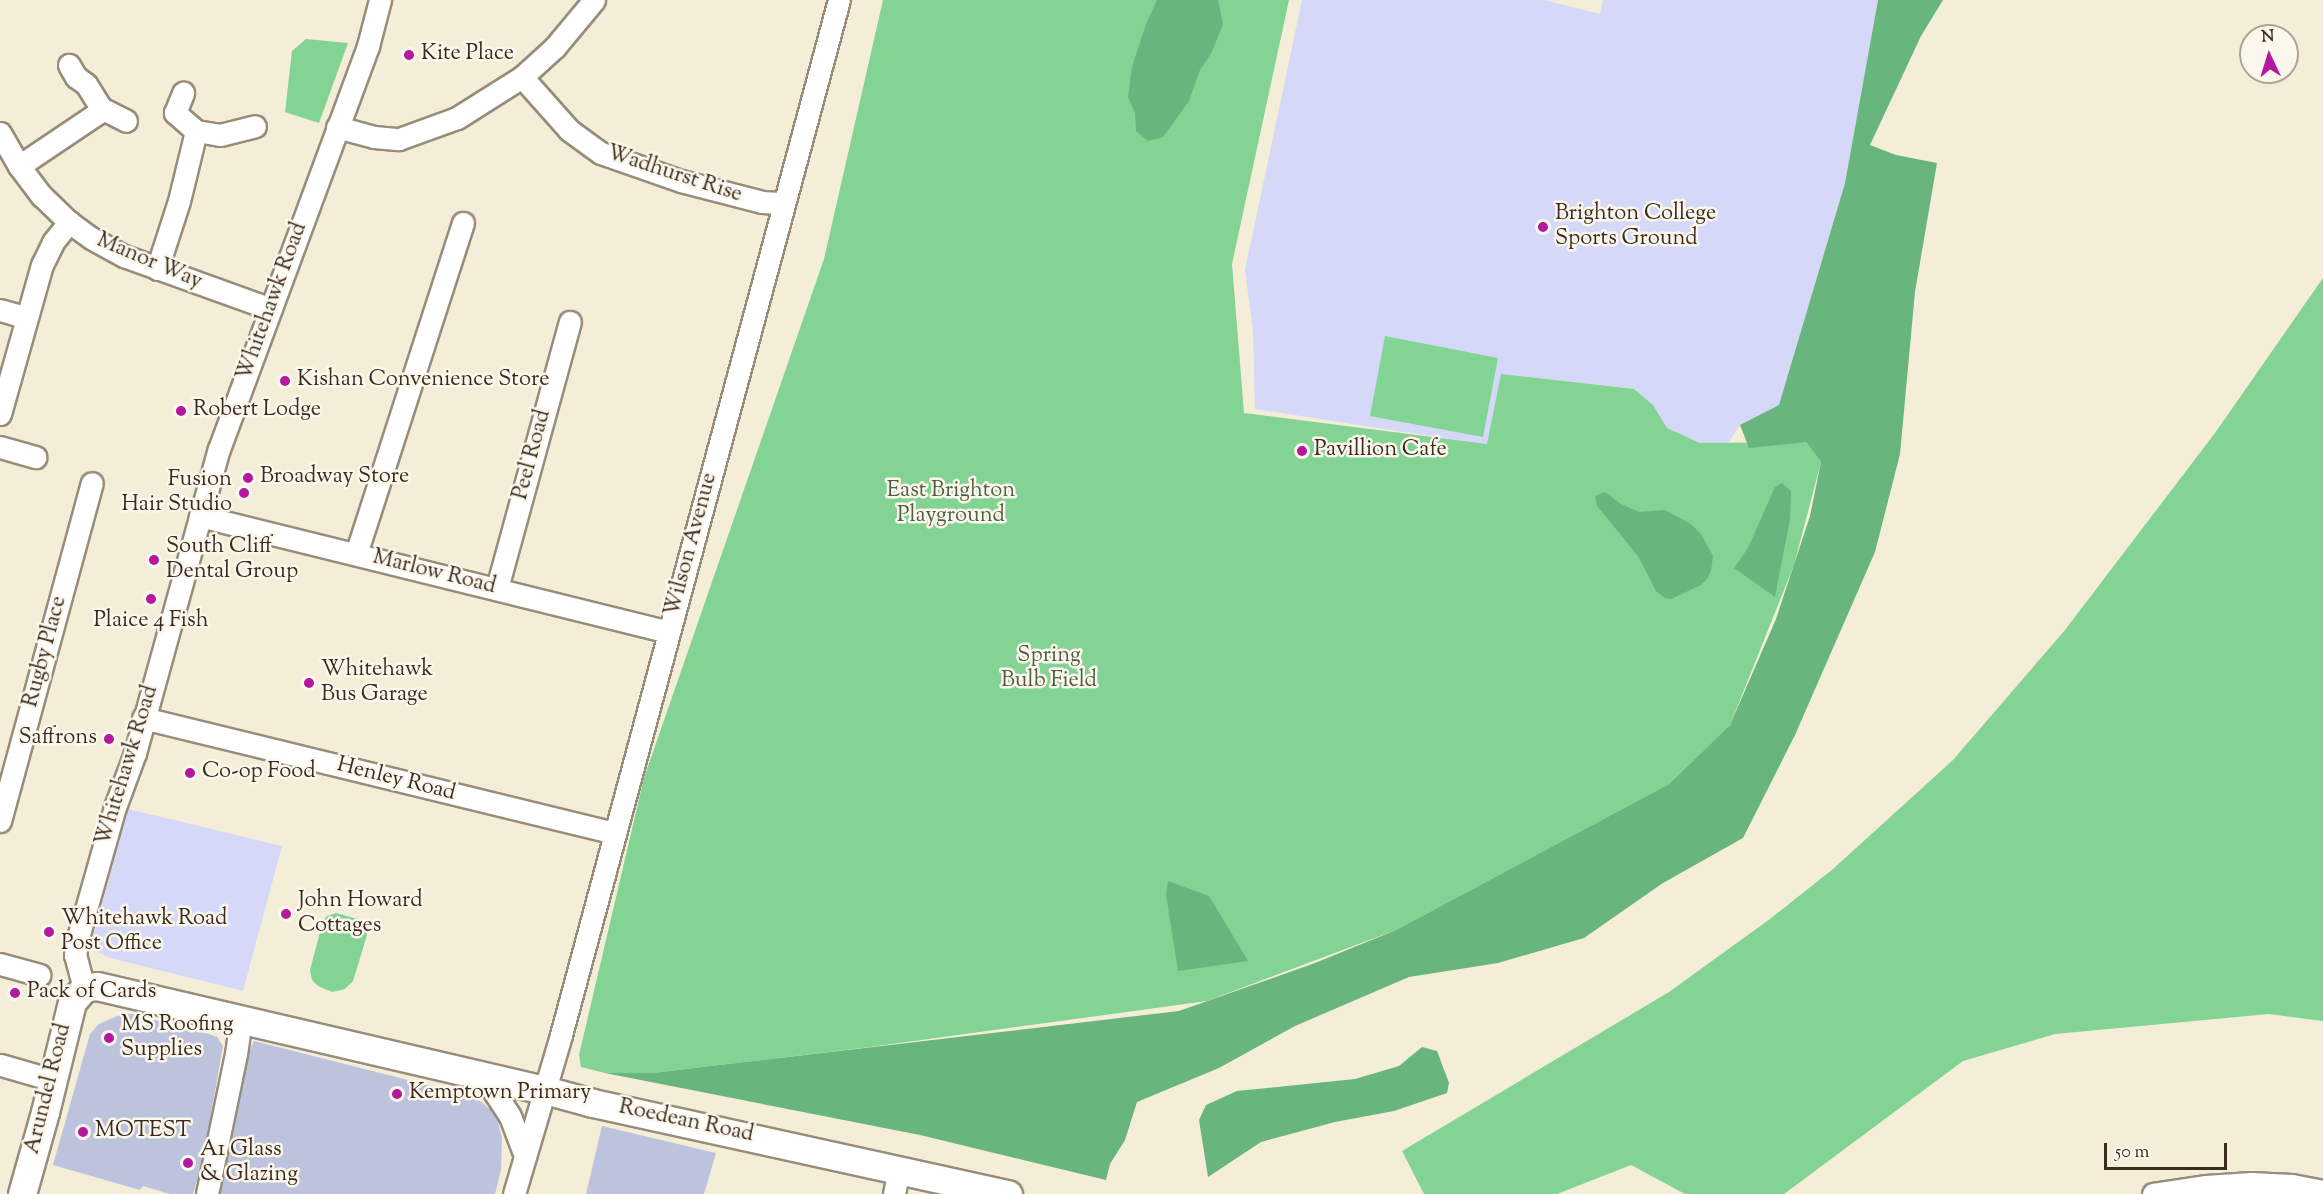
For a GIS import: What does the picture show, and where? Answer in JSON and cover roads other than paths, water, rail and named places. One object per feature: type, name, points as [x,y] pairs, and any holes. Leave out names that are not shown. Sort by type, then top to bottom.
[{"type":"main road","name":"Roedean Road","points":[[84,988],[103,986],[485,1078],[545,1090],[896,1182],[1008,1194]]},
{"type":"main road","name":"Arundel Road","points":[[22,1194],[72,1002],[84,988]]},
{"type":"street","name":"Whitehawk Road","points":[[84,988],[75,955],[77,944],[219,449],[368,46],[380,0]]},
{"type":"street","points":[[337,128],[380,138],[408,137],[457,118],[522,77],[555,47],[594,0]]},
{"type":"street","name":"Wilson Avenue","points":[[514,1194],[545,1090],[839,0]]},
{"type":"street","points":[[69,65],[76,77],[86,84],[101,108],[126,121]]},
{"type":"street","name":"Wadhurst Rise","points":[[522,77],[569,130],[601,153],[681,181],[762,202],[784,203]]},
{"type":"street","points":[[183,93],[175,113],[196,131],[220,135],[255,126]]},
{"type":"street","points":[[19,166],[98,114],[101,108]]},
{"type":"street","points":[[157,269],[179,201],[196,131]]},
{"type":"street","name":"Manor Way","points":[[0,133],[19,166],[42,196],[69,222],[108,248],[157,269],[271,309]]},
{"type":"street","points":[[0,414],[25,316],[42,265],[53,242],[69,222]]},
{"type":"street","points":[[356,554],[463,223]]},
{"type":"street","points":[[0,310],[25,316]]},
{"type":"street","name":"Peel Road","points":[[497,588],[570,322]]},
{"type":"street","points":[[0,447],[36,457]]},
{"type":"street","name":"Rugby Place","points":[[0,821],[92,483]]},
{"type":"street","name":"Marlow Road","points":[[200,516],[668,632]]},
{"type":"street","name":"Henley Road","points":[[143,718],[614,833]]},
{"type":"street","points":[[0,964],[40,975]]},
{"type":"street","points":[[207,1194],[241,1020]]},
{"type":"street","points":[[1,1065],[53,1080]]},
{"type":"street","points":[[485,1078],[504,1104],[525,1156]]},
{"type":"street","points":[[2153,1194],[2206,1186],[2251,1183],[2292,1185],[2323,1191]]},
{"type":"place","name":"Kite Place","points":[[409,55]]},
{"type":"place","name":"Brighton College Sports Ground","points":[[1543,227]]},
{"type":"place","name":"Kishan Convenience Store","points":[[285,381]]},
{"type":"place","name":"Robert Lodge","points":[[181,411]]},
{"type":"place","name":"Pavillion Cafe","points":[[1302,451]]},
{"type":"place","name":"Broadway Store","points":[[248,478]]},
{"type":"place","name":"Fusion Hair Studio","points":[[244,493]]},
{"type":"place","name":"South Cliff Dental Group","points":[[154,560]]},
{"type":"place","name":"Plaice 4 Fish","points":[[151,599]]},
{"type":"place","name":"Whitehawk Bus Garage","points":[[309,683]]},
{"type":"place","name":"Saffrons","points":[[109,739]]},
{"type":"place","name":"Co-op Food","points":[[190,773]]},
{"type":"place","name":"John Howard Cottages","points":[[286,914]]},
{"type":"place","name":"Whitehawk Road Post Office","points":[[49,932]]},
{"type":"place","name":"Pack of Cards","points":[[15,993]]},
{"type":"place","name":"MS Roofing Supplies","points":[[109,1038]]},
{"type":"place","name":"Kemptown Primary","points":[[397,1094]]},
{"type":"place","name":"MOTEST","points":[[83,1132]]},
{"type":"place","name":"A1 Glass & Glazing","points":[[188,1163]]},
{"type":"park label","name":"East Brighton Playground","points":[[951,504]]},
{"type":"park label","name":"Spring Bulb Field","points":[[1049,668]]}]
